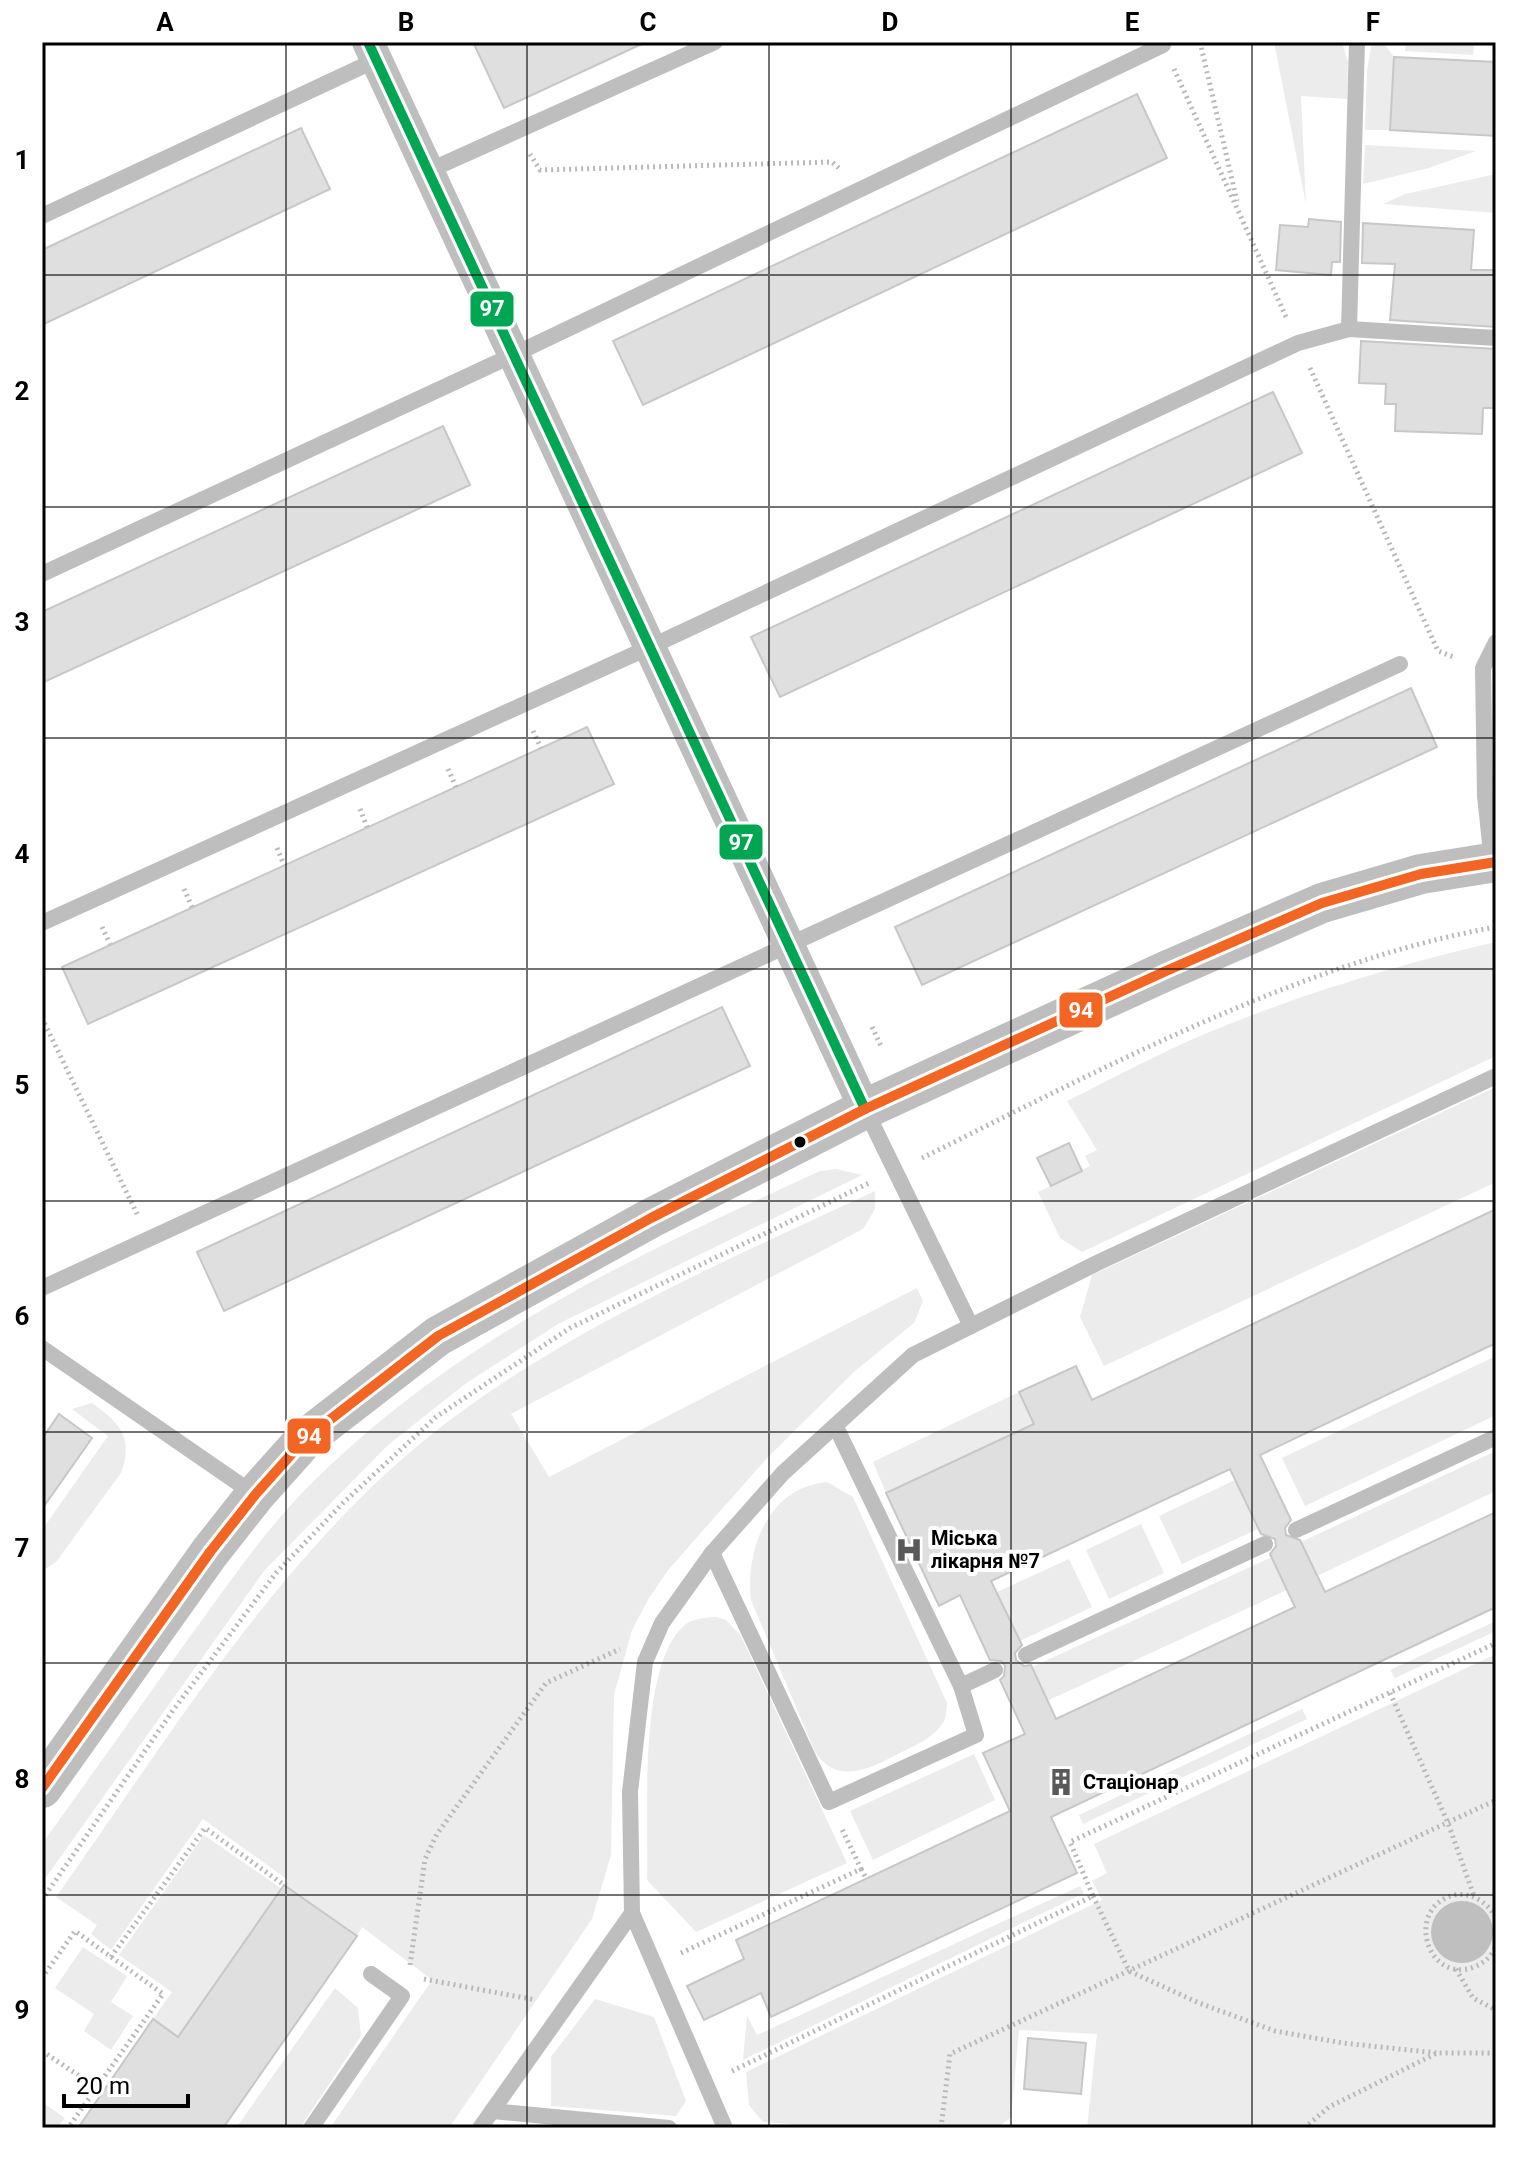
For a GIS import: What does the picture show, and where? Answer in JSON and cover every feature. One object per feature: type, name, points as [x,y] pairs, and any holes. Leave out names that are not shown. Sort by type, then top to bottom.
[{"type":"street","points":[[372,51],[865,1109]]},
{"type":"street","points":[[48,1767],[255,1495],[305,1439],[438,1336],[651,1218],[865,1109],[1322,903],[1421,874],[1494,862]]},
{"type":"lane","points":[[428,171],[715,42]]},
{"type":"lane","points":[[1349,329],[1357,42]]},
{"type":"lane","points":[[42,574],[513,355],[1163,45]]},
{"type":"lane","points":[[42,216],[372,51]]},
{"type":"lane","points":[[42,923],[650,647],[1298,343],[1349,329],[1496,338]]},
{"type":"lane","points":[[1494,862],[1485,796],[1483,668],[1496,642]]},
{"type":"lane","points":[[42,1288],[1400,664]]},
{"type":"lane","points":[[725,2128],[632,1913],[630,1792],[645,1662],[657,1633],[712,1553],[783,1473],[913,1355],[1496,1076]]},
{"type":"lane","points":[[865,1109],[971,1326]]},
{"type":"lane","points":[[42,1348],[255,1495]]},
{"type":"lane","points":[[712,1553],[829,1802],[976,1735],[961,1686],[836,1427]]},
{"type":"lane","points":[[1296,1530],[1496,1437]]},
{"type":"lane","points":[[1026,1655],[1265,1544]]},
{"type":"lane","points":[[961,1686],[995,1670]]},
{"type":"lane","points":[[480,2128],[632,1913]]},
{"type":"lane","points":[[311,2128],[402,1996],[371,1974]]},
{"type":"lane","points":[[492,2111],[669,2128]]},
{"type":"path","points":[[1200,42],[1239,212]]},
{"type":"path","points":[[515,132],[540,170],[832,162],[862,189]]},
{"type":"path","points":[[42,1900],[174,1709],[276,1573],[354,1493],[436,1417],[570,1328],[1221,1016],[1417,944],[1496,927]]},
{"type":"path","points":[[42,1018],[150,1240]]},
{"type":"path","points":[[408,1979],[425,1859],[437,1834],[546,1683],[657,1633]]},
{"type":"path","points":[[1496,1643],[1070,1842],[1129,1971],[1199,2003],[1275,2031],[1343,2043],[1437,2053],[1496,2053]]},
{"type":"path","points":[[1390,1693],[1448,1823],[1474,1896],[1495,1913]]},
{"type":"path","points":[[941,2128],[950,2054],[1496,1800]]},
{"type":"path","points":[[829,1802],[866,1878]]},
{"type":"path","points":[[111,1957],[205,1828],[284,1885]]},
{"type":"path","points":[[655,1966],[861,1869]]},
{"type":"path","points":[[1474,1896],[1457,1895],[1442,1900],[1430,1912],[1425,1928],[1426,1945],[1435,1959],[1456,1969],[1467,1970],[1482,1964],[1496,1946]]},
{"type":"path","points":[[705,2083],[1093,1896]]},
{"type":"path","points":[[42,1978],[75,1931],[163,1994],[68,2128]]},
{"type":"path","points":[[1456,1969],[1473,1998],[1496,2010]]},
{"type":"path","points":[[420,1979],[568,2004]]},
{"type":"path","points":[[42,2051],[103,2092]]},
{"type":"path","points":[[1304,2128],[1329,2107],[1437,2053]]},
{"type":"shaded area","points":[[1274,42],[1342,42],[1348,62],[1347,99],[1301,96],[1306,204]]},
{"type":"shaded area","points":[[1372,42],[1383,42],[1394,57],[1390,130],[1365,130],[1367,70]]},
{"type":"shaded area","points":[[1406,42],[1474,42],[1473,55],[1405,51]]},
{"type":"shaded area","points":[[1365,145],[1476,151],[1429,168],[1363,184]]},
{"type":"shaded area","points":[[1496,174],[1496,213],[1383,204],[1405,194]]},
{"type":"shaded area","points":[[1496,942],[1496,1056],[1082,1252],[1060,1238],[1038,1192],[1090,1166],[1085,1156],[1097,1150],[1067,1101],[1186,1042],[1260,1012],[1360,978]]},
{"type":"shaded area","points":[[1496,1087],[1496,1182],[1104,1366],[1080,1317],[1092,1275]]},
{"type":"shaded area","points":[[836,1169],[862,1175],[558,1324],[465,1384],[388,1445],[264,1571],[42,1883],[42,1844],[186,1642],[273,1526],[305,1490],[361,1437],[421,1389],[548,1306],[682,1236],[820,1171]]},
{"type":"shaded area","points":[[875,1191],[875,1209],[863,1229],[511,1414],[549,1477],[917,1288],[923,1301],[914,1323],[855,1371],[767,1458],[669,1569],[649,1598],[632,1630],[614,1695],[611,1855],[592,1919],[449,2128],[330,2128],[432,1980],[362,1927],[357,1936],[284,1885],[288,1880],[203,1819],[111,1950],[91,1934],[97,1925],[56,1897],[234,1645],[332,1527],[387,1473],[446,1423],[496,1387],[601,1324]]},
{"type":"shaded area","points":[[1496,1356],[1496,1415],[1305,1506],[1282,1458]]},
{"type":"shaded area","points":[[1019,1392],[1034,1424],[886,1493],[873,1462]]},
{"type":"shaded area","points":[[92,1403],[110,1417],[122,1432],[125,1461],[121,1473],[56,1562],[42,1571],[42,1530],[108,1436],[72,1409]]},
{"type":"shaded area","points":[[1496,1451],[1496,1491],[1317,1576],[1301,1542]]},
{"type":"shaded area","points":[[1235,1480],[1258,1529],[1182,1564],[1159,1516]]},
{"type":"shaded area","points":[[827,1482],[853,1497],[947,1703],[945,1719],[932,1735],[881,1763],[857,1771],[835,1769],[824,1763],[815,1752],[751,1600],[752,1561],[765,1524],[790,1495],[807,1486]]},
{"type":"shaded area","points":[[1141,1524],[1164,1573],[1109,1599],[1086,1550]]},
{"type":"shaded area","points":[[1272,1557],[1287,1590],[1047,1701],[1032,1667]]},
{"type":"shaded area","points":[[1069,1559],[1092,1607],[1020,1641],[997,1592]]},
{"type":"shaded area","points":[[716,1617],[726,1620],[741,1636],[847,1863],[696,1932],[647,1880],[649,1744],[660,1672],[670,1643],[686,1624]]},
{"type":"shaded area","points":[[1496,1621],[1496,1631],[1395,1678],[1390,1670]]},
{"type":"shaded area","points":[[1496,1654],[1496,2128],[1087,2128],[1097,2034],[1019,2030],[1011,2118],[996,2128],[840,2128],[763,2122],[749,2105],[746,2072],[1102,1900],[1092,1881],[1107,1873],[1094,1844]]},
{"type":"shaded area","points":[[1302,1709],[1307,1719],[1083,1824],[1079,1815]]},
{"type":"shaded area","points":[[974,1754],[995,1800],[873,1860],[850,1811]]},
{"type":"shaded area","points":[[204,1835],[282,1889],[178,2037],[153,2019],[172,1992],[119,1955]]},
{"type":"shaded area","points":[[1080,1886],[1084,1893],[743,2060],[747,2016],[757,2035]]},
{"type":"shaded area","points":[[1462,1901],[1474,1903],[1484,1910],[1491,1920],[1491,1944],[1484,1954],[1474,1961],[1462,1963],[1450,1961],[1440,1954],[1433,1944],[1431,1932],[1433,1920],[1440,1910],[1450,1903]]},
{"type":"shaded area","points":[[83,1947],[127,1976],[111,2002],[133,2016],[111,2050],[84,2031],[94,2014],[55,1988]]},
{"type":"shaded area","points":[[335,1988],[358,2008],[361,2036],[300,2128],[236,2128]]},
{"type":"shaded area","points":[[595,1999],[654,2017],[686,2101],[676,2116],[551,2106],[551,2057]]},
{"type":"shaded area","points":[[42,2102],[65,2118],[57,2128],[42,2128]]},
{"type":"building","points":[[473,42],[646,42],[504,108]]},
{"type":"building","points":[[1394,57],[1496,62],[1496,136],[1390,130]]},
{"type":"building","points":[[1137,94],[1167,158],[643,405],[613,341]]},
{"type":"building","points":[[301,128],[330,189],[42,325],[42,250]]},
{"type":"building","points":[[1309,219],[1341,222],[1340,262],[1332,262],[1331,275],[1276,270],[1280,225],[1308,227]]},
{"type":"building","points":[[1363,223],[1474,230],[1471,270],[1496,270],[1496,327],[1390,320],[1395,264],[1362,263]]},
{"type":"building","points":[[1361,341],[1496,349],[1496,408],[1483,408],[1482,434],[1395,431],[1396,404],[1385,404],[1386,384],[1359,383]]},
{"type":"building","points":[[1273,392],[1302,453],[780,697],[751,637]]},
{"type":"building","points":[[443,426],[470,485],[42,683],[42,612]]},
{"type":"building","points":[[1411,688],[1437,747],[922,985],[895,927]]},
{"type":"building","points":[[587,727],[614,784],[88,1024],[62,967]]},
{"type":"building","points":[[722,1007],[750,1066],[224,1311],[197,1252]]},
{"type":"building","points":[[1069,1143],[1082,1171],[1051,1186],[1037,1158]]},
{"type":"building","points":[[1496,1209],[1496,1343],[1260,1455],[1291,1520],[1285,1528],[1286,1535],[1300,1540],[1325,1592],[1496,1512],[1496,1607],[1051,1817],[1077,1873],[771,2017],[761,1993],[704,2020],[687,1986],[744,1959],[736,1940],[1010,1811],[983,1753],[1025,1734],[1000,1680],[1004,1676],[1005,1666],[1001,1661],[990,1660],[960,1595],[939,1606],[886,1493],[1034,1424],[1019,1392],[1076,1366],[1092,1400]],"holes":[[[1230,1469],[1261,1534],[1275,1539],[1276,1546],[1270,1554],[1295,1607],[1056,1719],[1031,1665],[1024,1666],[1016,1660],[1015,1653],[1022,1645],[991,1581]]]},
{"type":"building","points":[[59,1414],[92,1438],[42,1509],[42,1439]]},
{"type":"building","points":[[284,1885],[357,1936],[223,2128],[78,2128],[153,2019],[178,2037]]},
{"type":"building","points":[[1028,2038],[1086,2043],[1081,2094],[1024,2089]]},
{"type":"transit line","name":"97","points":[[368,42],[865,1109]]},
{"type":"transit line","name":"94","points":[[42,1788],[210,1552],[255,1495],[305,1439],[438,1336],[651,1218],[865,1109],[1166,971],[1322,903],[1421,874],[1496,862]]},
{"type":"place","name":"Міська лікарня №7","points":[[909,1550]]},
{"type":"place","name":"Стаціонар","points":[[1061,1782]]}]
